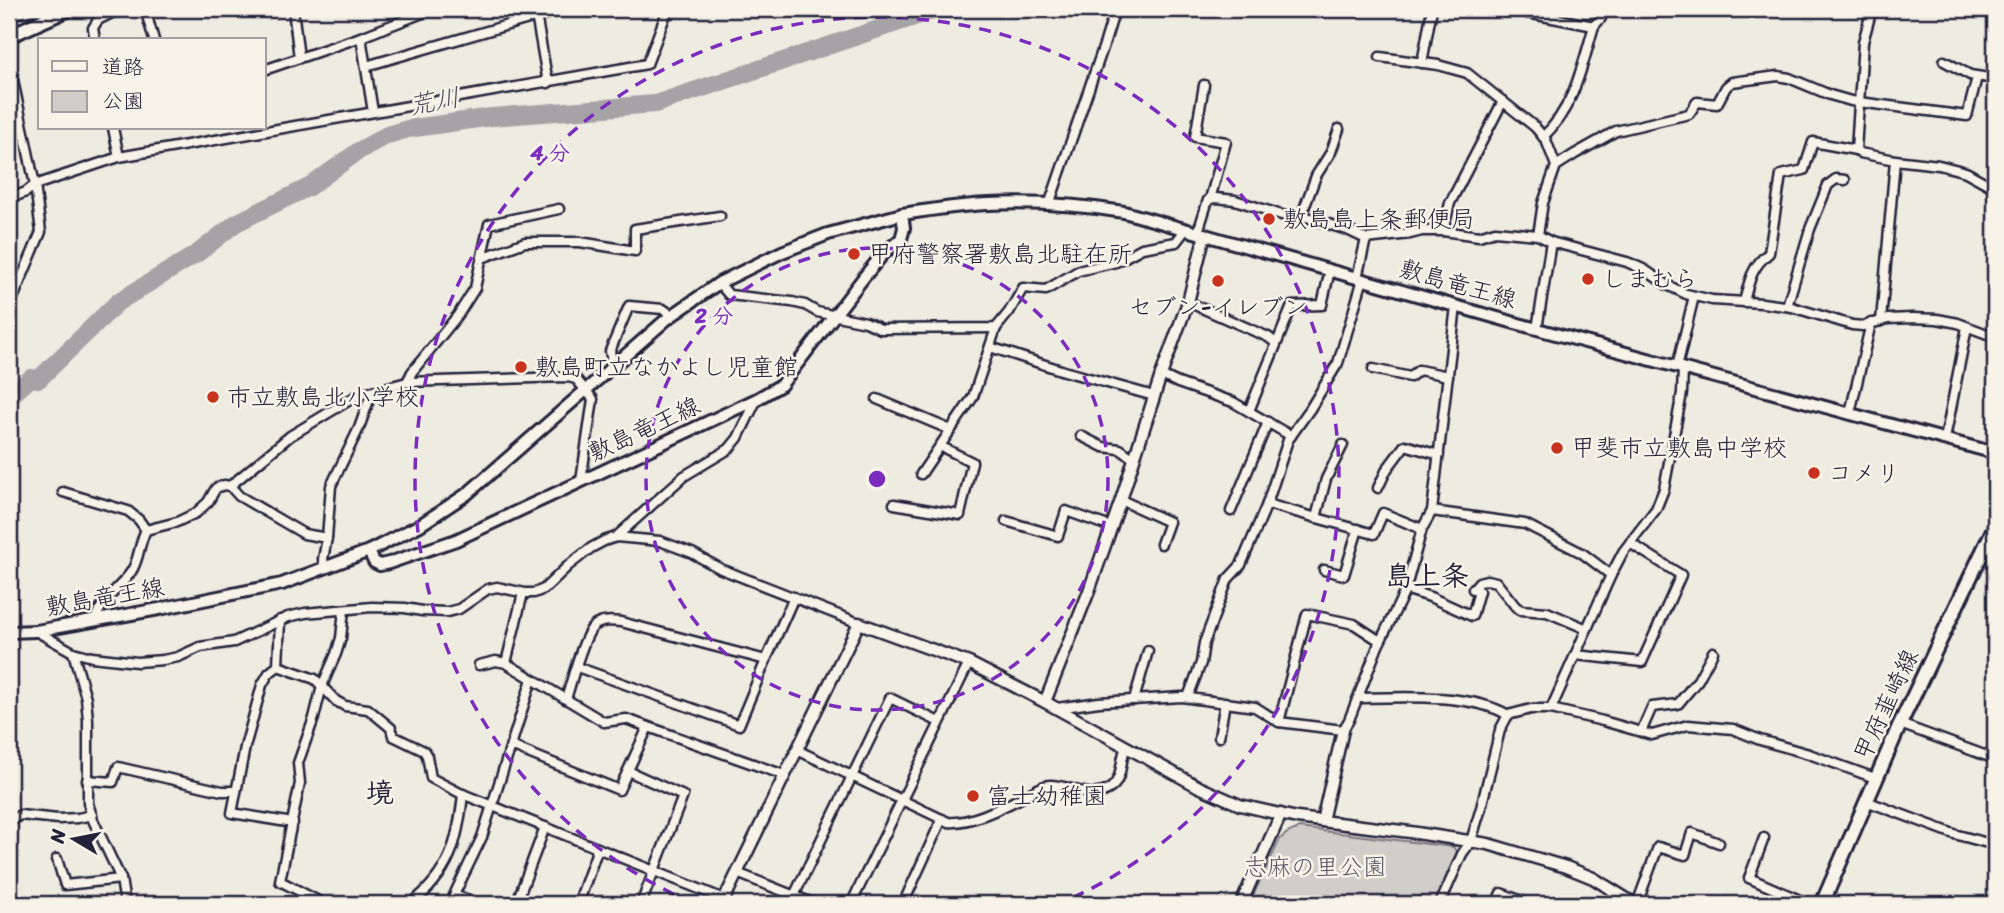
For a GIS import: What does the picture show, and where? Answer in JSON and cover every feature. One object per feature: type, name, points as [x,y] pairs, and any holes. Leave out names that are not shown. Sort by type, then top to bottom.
[{"type":"main road","points":[[9,36],[69,9]]},
{"type":"main road","name":"敷島竜王線","points":[[9,632],[36,631],[282,584],[369,551],[420,525],[467,494],[672,315],[719,283],[782,252],[828,234],[876,219],[954,206],[1089,206],[1124,212],[1537,329],[1995,453]]},
{"type":"main road","name":"敷島竜王線","points":[[369,551],[374,562],[380,565],[456,540],[757,399],[781,385],[877,262],[901,239],[904,228],[902,214]]},
{"type":"main road","name":"甲府韮崎線","points":[[1822,904],[1875,778],[1995,526]]},
{"type":"street","points":[[95,38],[93,28],[97,20],[120,9]]},
{"type":"street","points":[[145,9],[153,38]]},
{"type":"street","points":[[293,9],[299,58]]},
{"type":"street","points":[[266,69],[433,9]]},
{"type":"street","points":[[366,65],[536,12],[563,9]]},
{"type":"street","points":[[9,199],[35,185],[119,158],[647,64],[668,9]]},
{"type":"street","points":[[1049,205],[1105,42],[1113,9]]},
{"type":"street","points":[[1422,63],[1432,9]]},
{"type":"street","points":[[1515,9],[1594,26]]},
{"type":"street","points":[[1543,137],[1557,124],[1573,95],[1594,26],[1601,18],[1603,9]]},
{"type":"street","points":[[1856,150],[1863,42],[1872,9]]},
{"type":"street","points":[[9,15],[28,10],[48,10],[56,16]]},
{"type":"street","points":[[536,12],[548,83]]},
{"type":"street","points":[[361,37],[373,112]]},
{"type":"street","points":[[1380,57],[1467,73],[1535,127],[1543,137],[1556,166]]},
{"type":"street","points":[[9,61],[35,185],[41,232],[9,308]]},
{"type":"street","points":[[1944,61],[1970,75],[1995,79]]},
{"type":"street","points":[[1538,235],[1544,202],[1556,166],[1616,131],[1689,114],[1698,102],[1717,104],[1726,87],[1732,82],[1778,76],[1830,95],[1860,102],[1967,116],[1977,77]]},
{"type":"street","points":[[1045,702],[1089,591],[1188,302],[1208,200],[1226,142],[1195,137],[1205,85]]},
{"type":"street","points":[[1443,231],[1450,203],[1503,102]]},
{"type":"street","points":[[1301,217],[1339,129]]},
{"type":"street","points":[[113,130],[119,158]]},
{"type":"street","points":[[1744,302],[1758,262],[1769,253],[1782,175],[1804,170],[1814,142],[1895,160],[1939,164],[1966,172],[1995,188]]},
{"type":"street","points":[[1881,321],[1895,160]]},
{"type":"street","points":[[1787,306],[1828,185],[1836,179],[1845,180]]},
{"type":"street","points":[[1210,199],[1235,200],[1292,218],[1307,217],[1366,239],[1422,230],[1479,236],[1495,231],[1538,235],[1551,242],[1627,261],[1667,285],[1694,296],[1787,306],[1852,325],[1864,326],[1881,321],[1913,318],[1937,319],[1995,337]]},
{"type":"street","points":[[407,382],[412,372],[458,316],[475,288],[489,224],[559,209]]},
{"type":"street","points":[[482,258],[525,242],[580,242],[635,251],[635,229],[720,216]]},
{"type":"street","points":[[920,474],[974,397],[996,328],[1023,288],[1046,290],[1078,271],[1116,262],[1142,248],[1176,242],[1186,229]]},
{"type":"street","points":[[1188,697],[1201,663],[1204,643],[1228,579],[1241,565],[1267,504],[1288,440],[1310,410],[1338,363],[1360,278],[1366,239]]},
{"type":"street","points":[[1537,329],[1551,242]]},
{"type":"street","points":[[1249,411],[1292,306],[1322,305],[1330,270]]},
{"type":"street","points":[[9,275],[20,280]]},
{"type":"street","points":[[719,283],[729,295],[792,302],[817,312],[866,322],[881,329],[996,328]]},
{"type":"street","points":[[1551,709],[1611,575],[1630,543],[1656,509],[1664,489],[1682,393],[1680,368],[1694,296]]},
{"type":"street","points":[[1188,302],[1276,343]]},
{"type":"street","points":[[613,367],[610,351],[629,306],[663,309],[672,315]]},
{"type":"street","points":[[1322,821],[1343,730],[1405,589],[1422,529],[1432,511],[1456,306]]},
{"type":"street","points":[[1850,413],[1871,323]]},
{"type":"street","points":[[1945,439],[1967,327]]},
{"type":"street","points":[[990,347],[1154,397]]},
{"type":"street","points":[[1373,369],[1410,377],[1419,370],[1448,376]]},
{"type":"street","points":[[1161,375],[1233,402],[1291,436]]},
{"type":"street","points":[[230,486],[290,436],[358,395],[407,382],[568,377],[576,379],[593,399],[581,481]]},
{"type":"street","points":[[325,568],[323,559],[331,486],[359,428],[372,392]]},
{"type":"street","points":[[36,631],[73,652],[137,662],[178,657],[200,647],[234,642],[280,620],[305,613],[372,607],[447,612],[459,609],[488,589],[498,587],[534,593],[544,589],[591,548],[616,537],[684,476],[729,449],[738,438],[757,399]]},
{"type":"street","points":[[877,399],[951,430]]},
{"type":"street","points":[[1231,510],[1268,422]]},
{"type":"street","points":[[1080,436],[1103,447],[1120,449],[1133,459]]},
{"type":"street","points":[[1378,488],[1387,469],[1405,444],[1439,455]]},
{"type":"street","points":[[1316,517],[1326,479],[1343,445]]},
{"type":"street","points":[[894,504],[960,515],[972,461],[940,446]]},
{"type":"street","points":[[95,620],[105,600],[133,570],[146,530],[177,522],[196,513],[208,502],[216,488],[224,485],[230,486],[239,496],[304,534],[327,538]]},
{"type":"street","points":[[63,492],[128,510],[146,530]]},
{"type":"street","points":[[1121,500],[1169,522],[1161,544]]},
{"type":"street","points":[[1267,504],[1374,534],[1383,513],[1422,529]]},
{"type":"street","points":[[1006,522],[1058,536],[1066,511],[1111,527]]},
{"type":"street","points":[[1432,511],[1525,524],[1582,554],[1611,575]]},
{"type":"street","points":[[1324,570],[1344,575],[1358,529]]},
{"type":"street","points":[[616,537],[660,541],[692,553],[721,569],[969,663],[1218,797],[1240,805],[1322,821],[1488,844],[1566,867],[1593,878],[1636,904],[1658,847],[1685,855],[1692,833],[1719,843]]},
{"type":"street","points":[[1575,655],[1642,662],[1681,575],[1630,543]]},
{"type":"street","points":[[1405,589],[1472,616],[1479,591],[1473,589],[1479,582],[1487,580],[1496,582],[1521,610],[1547,612],[1587,629]]},
{"type":"street","points":[[506,663],[523,593]]},
{"type":"street","points":[[577,667],[739,725],[794,597]]},
{"type":"street","points":[[324,904],[280,881],[300,783],[298,763],[322,686],[341,638],[344,610]]},
{"type":"street","points":[[1279,722],[1307,614],[1354,624],[1380,641]]},
{"type":"street","points":[[280,620],[278,666],[269,673],[262,685],[245,747],[232,813],[293,823]]},
{"type":"street","points":[[566,699],[586,639],[594,627],[609,620],[766,660]]},
{"type":"street","points":[[278,666],[315,678],[336,701],[345,706],[368,709],[391,727],[393,736],[424,751],[431,778],[492,806],[654,870],[723,902],[859,622]]},
{"type":"street","points":[[1134,700],[1148,651]]},
{"type":"street","points":[[73,652],[86,698],[88,803],[121,879],[125,904]]},
{"type":"street","points":[[1641,732],[1652,707],[1678,704],[1698,680],[1713,652]]},
{"type":"street","points":[[479,665],[496,661],[506,663],[604,722],[626,719],[784,775]]},
{"type":"street","points":[[851,904],[969,663]]},
{"type":"street","points":[[479,904],[454,895],[482,837],[532,678]]},
{"type":"street","points":[[1057,708],[1188,697],[1255,707],[1279,722],[1343,730]]},
{"type":"street","points":[[1359,698],[1418,697],[1458,700],[1499,710],[1508,715],[1531,709],[1551,709],[1652,735],[1688,725],[1733,729],[1875,778]]},
{"type":"street","points":[[792,900],[890,698],[939,722]]},
{"type":"street","points":[[1219,737],[1225,702]]},
{"type":"street","points":[[1440,904],[1462,854],[1471,841],[1500,730],[1508,715]]},
{"type":"street","points":[[1900,724],[1995,759]]},
{"type":"street","points":[[511,746],[619,790],[648,727]]},
{"type":"street","points":[[797,750],[948,822],[959,823],[1005,806],[1048,785],[1088,793],[1106,791],[1114,786],[1118,778],[1122,754],[1126,747]]},
{"type":"street","points":[[87,780],[113,782],[118,767],[222,791],[236,791]]},
{"type":"street","points":[[628,771],[683,796],[641,904]]},
{"type":"street","points":[[411,904],[438,878],[447,864],[460,824],[463,794]]},
{"type":"street","points":[[1866,800],[1954,834],[1995,845]]},
{"type":"street","points":[[1241,904],[1280,814]]},
{"type":"street","points":[[9,822],[20,816],[58,819],[92,815]]},
{"type":"street","points":[[903,904],[942,819]]},
{"type":"street","points":[[516,904],[545,827]]},
{"type":"street","points":[[1764,838],[1749,878],[1809,904]]},
{"type":"street","points":[[578,904],[598,848]]},
{"type":"street","points":[[57,859],[65,885],[121,879]]},
{"type":"street","points":[[737,873],[792,900],[816,904]]},
{"type":"street","points":[[1496,904],[1501,892],[1530,904]]},
{"type":"green space","name":"志麻の里公園","points":[[1299,828],[1453,847],[1457,852],[1436,904],[1249,904],[1280,839]]},
{"type":"waterway","name":"荒川","points":[[9,397],[31,378],[39,379],[118,302],[198,253],[236,223],[309,187],[360,150],[387,135],[408,129],[492,117],[655,104],[938,9]]},
{"type":"place","name":"敷島島上条郵便局","points":[[1269,219]]},
{"type":"place","name":"甲府警察署敷島北駐在所","points":[[854,254]]},
{"type":"place","name":"しまむら","points":[[1588,279]]},
{"type":"place","name":"セブン-イレブン","points":[[1218,281]]},
{"type":"place","name":"敷島町立なかよし児童館","points":[[521,367]]},
{"type":"place","name":"市立敷島北小学校","points":[[213,397]]},
{"type":"place","name":"甲斐市立敷島中学校","points":[[1557,448]]},
{"type":"place","name":"コメリ","points":[[1814,473]]},
{"type":"place","name":"富士幼稚園","points":[[973,796]]},
{"type":"district","name":"島上条","points":[[1427,575]]},
{"type":"district","name":"境","points":[[380,792]]}]
